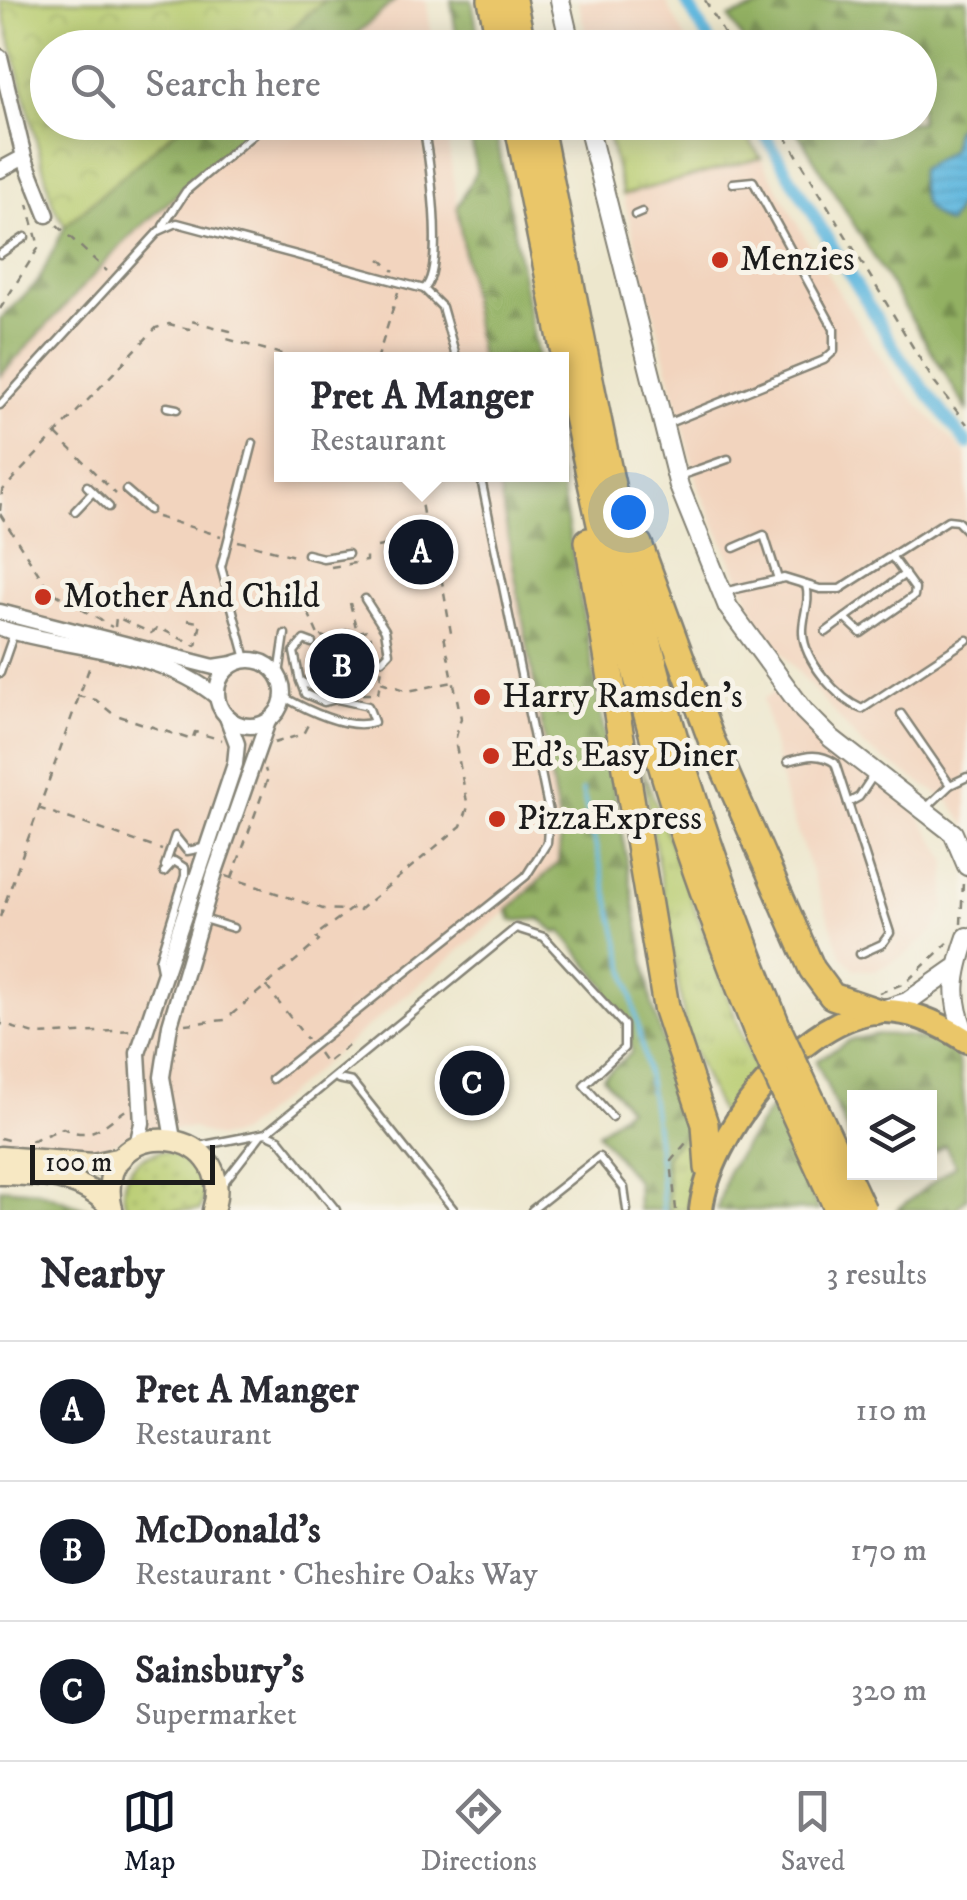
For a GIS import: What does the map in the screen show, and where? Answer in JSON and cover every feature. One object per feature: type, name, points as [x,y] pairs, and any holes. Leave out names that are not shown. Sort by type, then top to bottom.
[{"type":"highway","points":[[492,0],[498,30]]},
{"type":"highway","points":[[513,0],[519,30]]},
{"type":"highway","points":[[521,140],[565,352]]},
{"type":"highway","points":[[542,140],[626,552],[664,703],[741,934],[768,1033],[863,1210]]},
{"type":"highway","points":[[559,325],[562,352]]},
{"type":"highway","points":[[569,374],[606,553],[646,710],[690,857],[768,1033],[838,1210]]},
{"type":"highway","points":[[569,418],[666,1008],[705,1124],[708,1168]]},
{"type":"highway","points":[[604,438],[682,666],[812,970],[832,996],[878,1011]]},
{"type":"main road","points":[[702,1210],[708,1168],[734,1124],[784,1067],[826,1028],[878,1011],[921,1018],[967,1039]]},
{"type":"main road","points":[[4,1152],[93,1164],[129,1151],[181,1142],[211,1168],[216,1204]]},
{"type":"main road","points":[[112,1210],[111,1179],[129,1151]]},
{"type":"main road","points":[[0,1174],[62,1178],[84,1186],[112,1210]]},
{"type":"street","points":[[560,0],[566,30]]},
{"type":"street","points":[[0,56],[24,158],[47,215]]},
{"type":"street","points":[[591,140],[676,477],[721,592],[804,710],[876,772],[926,808],[952,833],[967,866]]},
{"type":"street","points":[[0,170],[24,158]]},
{"type":"street","points":[[0,612],[214,667],[240,662],[267,664],[278,675],[284,698],[268,721],[215,872],[170,1025],[162,1076],[181,1142]]},
{"type":"street","points":[[7,630],[113,640],[187,676],[217,697],[236,747],[235,764],[208,845],[162,981],[142,1025],[138,1053],[142,1123],[129,1151]]},
{"type":"street","points":[[217,697],[222,675],[240,662]]},
{"type":"street","points":[[227,717],[252,726],[268,721]]},
{"type":"street","points":[[967,937],[954,969],[954,998],[967,1039]]},
{"type":"street","points":[[878,1011],[907,1002],[954,969]]},
{"type":"lane","points":[[0,405],[159,232],[186,191],[247,140]]},
{"type":"lane","points":[[424,140],[432,205],[434,274],[424,288]]},
{"type":"lane","points":[[662,425],[824,360],[834,351],[834,329],[754,181],[733,183]]},
{"type":"lane","points":[[159,232],[177,223],[424,288],[442,307],[455,352]]},
{"type":"lane","points":[[0,254],[25,236]]},
{"type":"lane","points":[[167,407],[177,409]]},
{"type":"lane","points":[[240,662],[223,584],[226,538],[253,443]]},
{"type":"lane","points":[[676,477],[728,459]]},
{"type":"lane","points":[[272,1079],[526,876],[547,843],[549,812],[482,482]]},
{"type":"lane","points":[[75,511],[90,489],[108,507]]},
{"type":"lane","points":[[122,493],[150,512]]},
{"type":"lane","points":[[721,592],[778,579],[840,589],[948,520],[957,520],[967,531]]},
{"type":"lane","points":[[734,548],[764,535],[778,579]]},
{"type":"lane","points":[[305,556],[348,554]]},
{"type":"lane","points":[[845,618],[862,634],[914,596],[892,557]]},
{"type":"lane","points":[[826,632],[905,574]]},
{"type":"lane","points":[[806,585],[809,600],[803,635],[807,650],[842,696],[862,709],[967,640]]},
{"type":"lane","points":[[365,599],[384,630],[388,653],[382,661]]},
{"type":"lane","points":[[0,673],[7,630]]},
{"type":"lane","points":[[278,675],[284,634]]},
{"type":"lane","points":[[284,698],[313,712],[364,726],[374,722],[374,711],[355,701],[337,699],[300,680],[294,652],[304,640],[312,643]]},
{"type":"lane","points":[[901,714],[950,784]]},
{"type":"lane","points":[[788,762],[809,755],[824,756],[835,763],[890,932],[882,944],[860,954]]},
{"type":"lane","points":[[848,803],[859,797],[876,772]]},
{"type":"lane","points":[[926,808],[950,784],[967,777]]},
{"type":"lane","points":[[162,981],[160,960],[185,868],[174,861],[164,872],[168,852],[174,836],[187,850],[208,845]]},
{"type":"lane","points":[[200,918],[232,928]]},
{"type":"lane","points":[[216,1204],[263,1134],[324,1084],[337,1079],[356,1057],[516,928],[544,937],[624,1025],[624,1048],[584,1085],[612,1117]]},
{"type":"lane","points":[[337,1079],[352,1082],[454,1210]]},
{"type":"lane","points":[[181,1142],[224,1144],[263,1134],[279,1139],[336,1210]]},
{"type":"lane","points":[[532,1210],[599,1157],[622,1183],[627,1210]]},
{"type":"path","points":[[705,0],[722,30]]},
{"type":"path","points":[[788,140],[934,382],[967,424]]},
{"type":"path","points":[[59,227],[106,270]]},
{"type":"path","points":[[380,352],[400,293]]},
{"type":"path","points":[[113,640],[49,590],[0,513],[2,491],[156,328],[170,324],[189,329],[191,321],[230,331],[227,339],[274,352]]},
{"type":"path","points":[[56,434],[122,493]]},
{"type":"path","points":[[417,482],[427,538]]},
{"type":"path","points":[[150,512],[226,538],[305,556]]},
{"type":"path","points":[[170,1025],[225,1020],[319,941],[315,936],[349,910],[356,906],[358,910],[462,826],[468,807],[455,741],[460,718],[444,636],[452,633],[435,542],[427,538],[377,547]]},
{"type":"path","points":[[350,564],[366,561],[366,549]]},
{"type":"path","points":[[321,562],[330,561]]},
{"type":"path","points":[[350,603],[356,628]]},
{"type":"path","points":[[308,612],[319,636],[338,642],[340,632],[368,630],[374,654],[382,661],[378,694],[358,694],[355,701]]},
{"type":"path","points":[[0,917],[77,696],[93,660],[109,662],[116,617],[151,633],[159,628],[196,646],[201,623],[188,620]]},
{"type":"path","points":[[380,681],[408,692],[453,682]]},
{"type":"path","points":[[77,696],[192,740],[195,732],[236,747]]},
{"type":"path","points":[[274,743],[302,734],[313,712]]},
{"type":"path","points":[[232,878],[268,778],[264,767],[268,759],[256,755]]},
{"type":"path","points":[[38,808],[168,852]]},
{"type":"path","points":[[215,872],[323,910],[349,910]]},
{"type":"path","points":[[0,1018],[1,1024],[38,1035],[142,1025],[134,1045]]},
{"type":"path","points":[[25,1144],[62,1128],[80,1134],[98,1132],[125,1108],[136,1107]]},
{"type":"path","points":[[0,1138],[4,1152]]},
{"type":"shaded area","points":[[394,0],[426,0],[430,30],[359,30]]},
{"type":"shaded area","points":[[578,0],[665,0],[681,30],[585,30]]},
{"type":"shaded area","points":[[229,140],[448,140],[479,352],[274,352],[274,482],[498,482],[558,815],[558,863],[536,887],[239,1134],[218,1138],[193,1128],[156,1130],[138,1132],[97,1150],[0,1149],[0,335]]},
{"type":"shaded area","points":[[761,158],[813,252],[896,381],[967,456],[967,827],[950,802],[863,746],[763,631],[699,489],[623,195]]},
{"type":"shaded area","points":[[778,689],[916,811],[947,860],[944,909],[934,930],[904,956],[875,971],[855,969],[842,956],[785,798],[763,699]]},
{"type":"green space","points":[[0,0],[325,0],[290,30],[30,30],[30,116]]},
{"type":"green space","points":[[325,0],[395,0],[361,30],[290,30]]},
{"type":"green space","points":[[451,0],[472,0],[477,30],[455,30]]},
{"type":"green space","points":[[779,0],[967,0],[967,410],[802,140],[937,140],[937,30],[736,30],[729,18]]},
{"type":"green space","points":[[36,140],[164,140],[65,226],[53,205]]},
{"type":"green space","points":[[164,140],[239,140],[129,237],[0,376],[0,319],[38,282],[65,226]]},
{"type":"green space","points":[[471,140],[497,140],[537,352],[479,352],[457,208],[476,172]]},
{"type":"green space","points":[[609,140],[749,140],[761,158],[623,195]]},
{"type":"green space","points":[[498,482],[560,482],[652,1004],[689,1127],[666,1156],[669,1210],[638,1210],[637,1182],[598,1133],[628,1108],[603,1077],[632,1052],[627,1025],[602,993],[607,988],[561,931],[556,933],[540,919],[513,921],[507,911],[558,863],[561,834]]},
{"type":"green space","points":[[642,767],[757,1074],[723,1119],[687,1037]]},
{"type":"green space","points":[[878,1034],[907,1036],[927,1039],[954,1052],[964,1098],[967,1183],[967,1198],[955,1210],[897,1210],[955,1165],[945,1145],[937,1150],[937,1090],[847,1090],[847,1131],[816,1061],[850,1040]]},
{"type":"green space","points":[[676,1086],[695,1136],[688,1210],[669,1210],[666,1156],[689,1127]]},
{"type":"green space","points":[[771,1107],[819,1210],[717,1210],[728,1170]]},
{"type":"green space","points":[[162,1151],[183,1158],[197,1171],[203,1189],[200,1210],[127,1210],[124,1189],[129,1172],[142,1159]]},
{"type":"green space","points":[[0,1188],[38,1191],[89,1210],[0,1210]]},
{"type":"water","points":[[967,119],[967,191],[948,224],[927,208],[920,187],[920,169],[951,150],[955,130]]},
{"type":"waterway","points":[[685,0],[702,30]]},
{"type":"waterway","points":[[768,140],[902,360],[967,444]]},
{"type":"waterway","points":[[582,790],[643,1051],[663,1210]]},
{"type":"place","name":"Menzies","points":[[720,260]]},
{"type":"place","name":"Pret A Manger","points":[[421,552]]},
{"type":"place","name":"Mother And Child","points":[[43,597]]},
{"type":"place","name":"McDonald's","points":[[342,666]]},
{"type":"place","name":"Harry Ramsden's","points":[[482,697]]},
{"type":"place","name":"Ed's Easy Diner","points":[[491,756]]},
{"type":"place","name":"PizzaExpress","points":[[497,819]]},
{"type":"place","name":"Sainsbury's","points":[[472,1083]]}]
